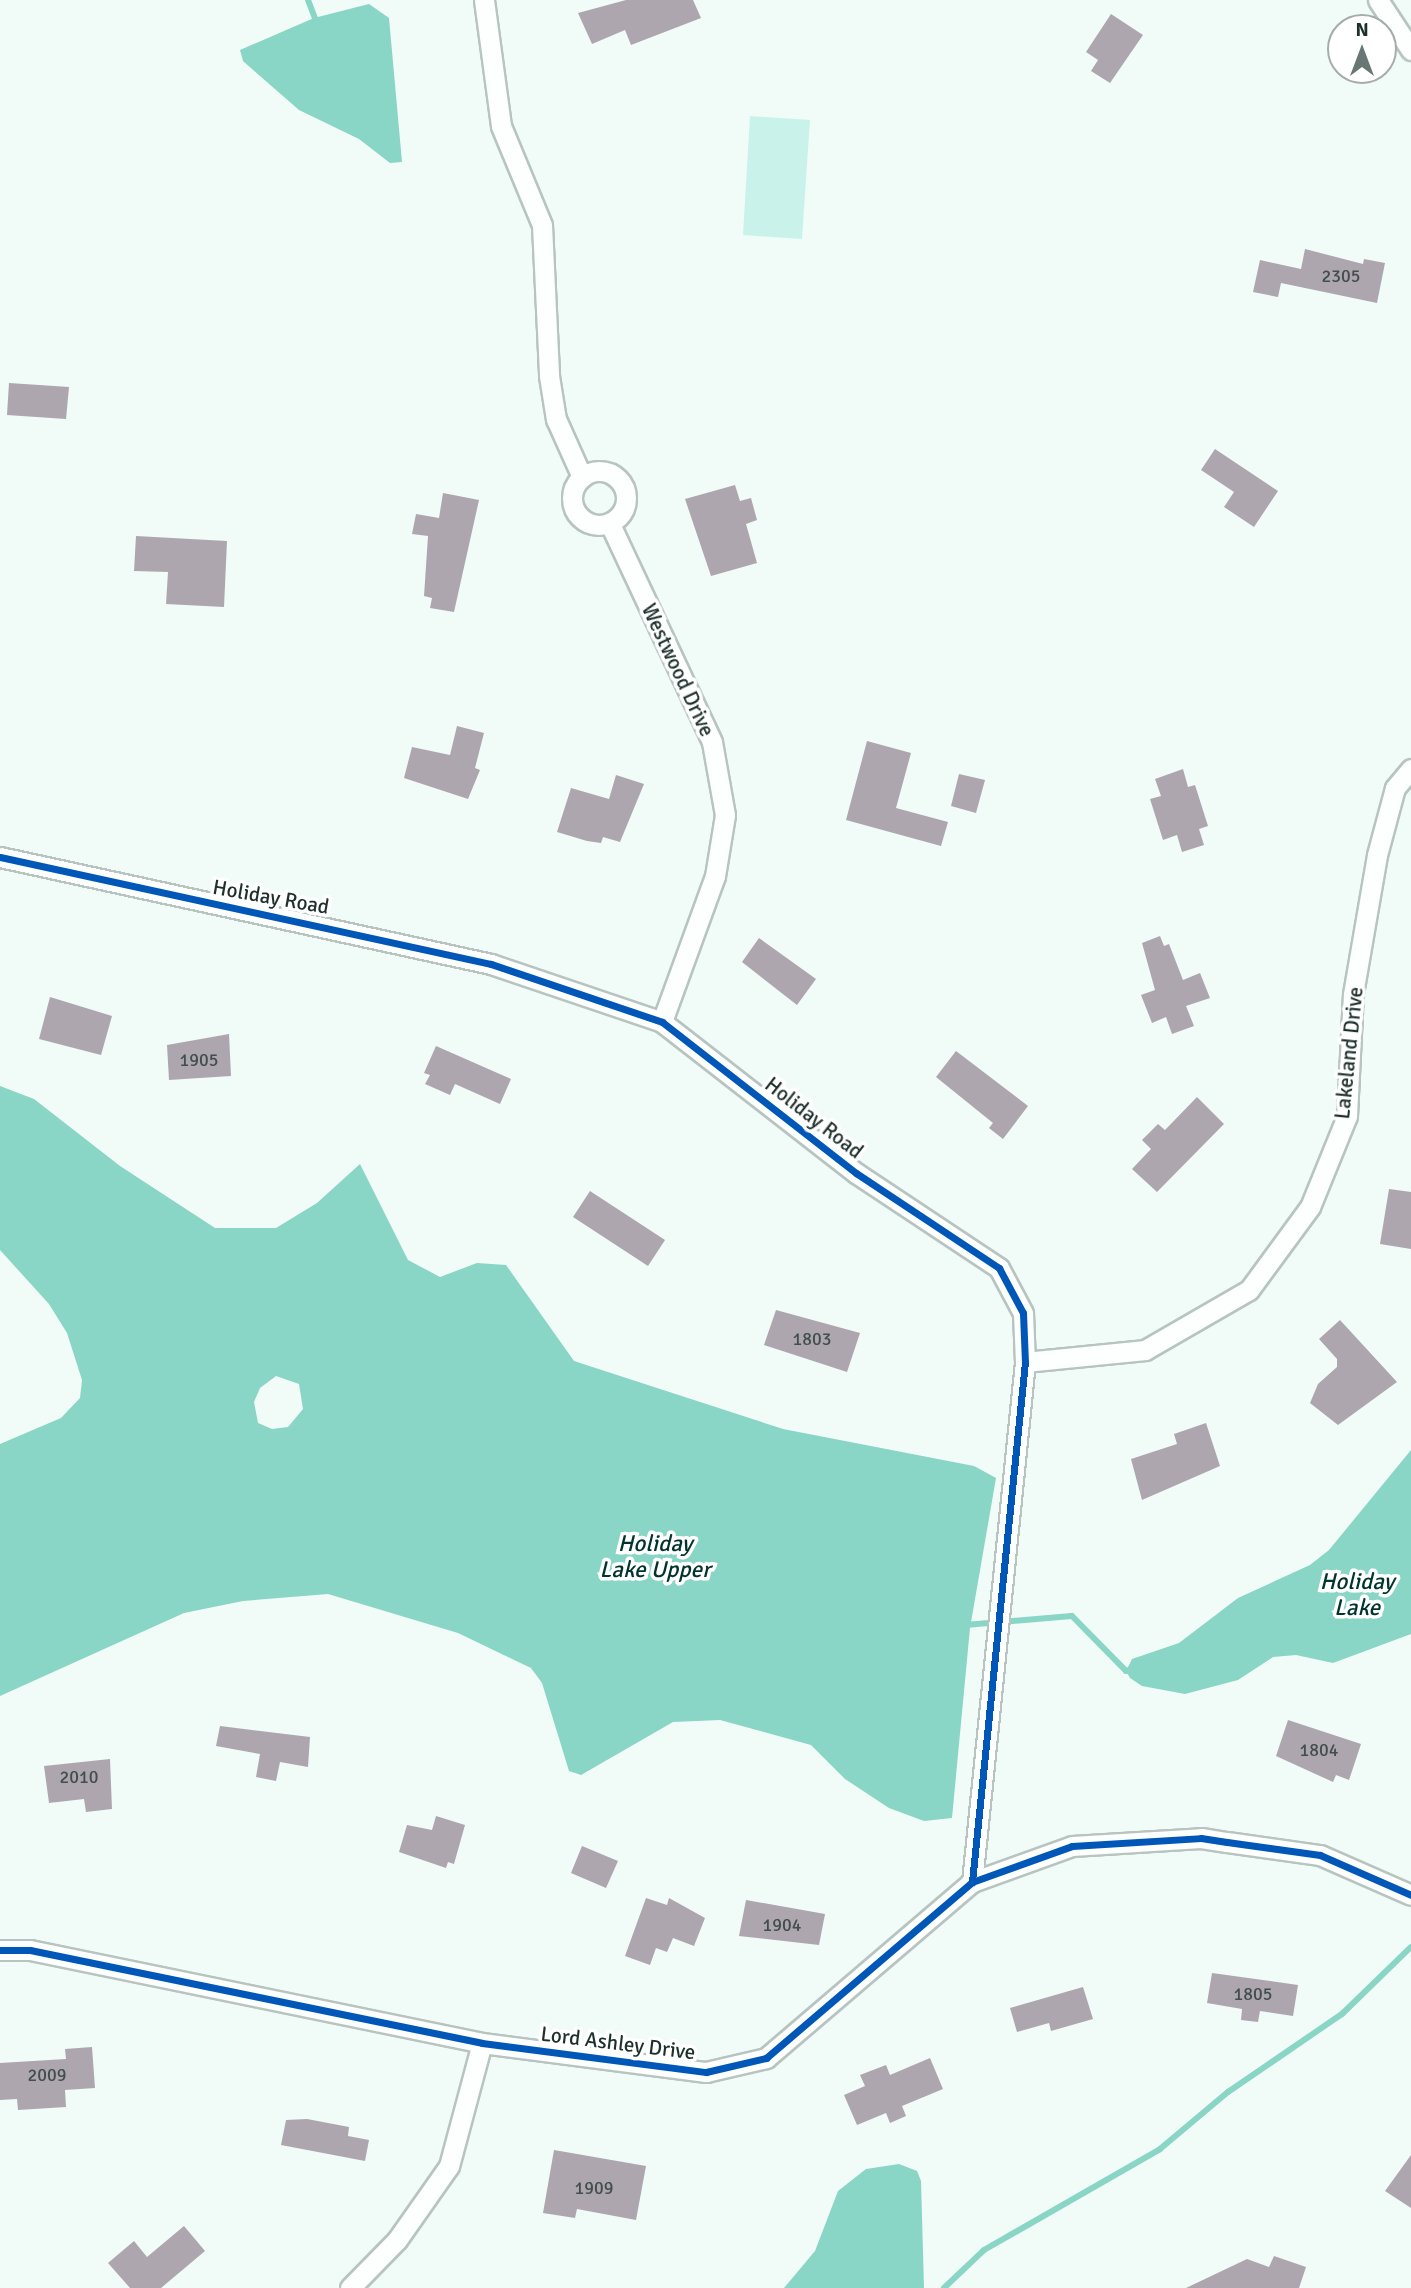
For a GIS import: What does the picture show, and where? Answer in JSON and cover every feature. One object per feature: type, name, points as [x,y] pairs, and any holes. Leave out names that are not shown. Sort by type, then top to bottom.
[{"type":"street","points":[[484,0],[501,125],[542,225],[549,376],[556,419],[582,477]]},
{"type":"street","points":[[1378,0],[1411,50]]},
{"type":"street","points":[[609,472],[623,484],[624,511],[610,524],[585,522],[574,509],[573,492],[582,477],[609,472]]},
{"type":"street","name":"Westwood Drive","points":[[610,524],[712,742],[725,815],[715,876],[662,1022]]},
{"type":"street","name":"Lakeland Drive","points":[[1025,1362],[1145,1350],[1249,1290],[1310,1207],[1347,1116],[1353,994],[1377,855],[1395,788],[1411,769]]},
{"type":"street","name":"Holiday Road","points":[[0,857],[491,964],[662,1022],[856,1173],[999,1268],[1023,1313],[1025,1362],[972,1882]]},
{"type":"street","name":"Lord Ashley Drive","points":[[0,1950],[30,1950],[482,2043],[706,2072],[766,2058],[972,1882],[1072,1846],[1201,1838],[1320,1856],[1411,1895]]},
{"type":"street","points":[[350,2288],[397,2240],[449,2166],[482,2043]]},
{"type":"shaded area","points":[[750,116],[810,120],[802,239],[743,235]]},
{"type":"water","points":[[369,4],[389,18],[402,162],[390,163],[359,139],[299,110],[243,61],[240,50],[314,18]]},
{"type":"water","name":"Holiday Lake Upper","points":[[0,1086],[34,1099],[120,1166],[215,1228],[276,1228],[317,1203],[360,1164],[408,1260],[440,1277],[477,1263],[506,1265],[574,1361],[783,1429],[974,1466],[996,1478],[970,1628],[952,1818],[924,1821],[889,1808],[845,1779],[811,1745],[720,1720],[673,1722],[581,1775],[569,1771],[542,1683],[531,1668],[458,1633],[328,1594],[243,1601],[184,1613],[0,1696],[0,1444],[61,1418],[80,1398],[82,1380],[67,1333],[49,1304],[0,1250]],"holes":[[[276,1376],[299,1384],[303,1409],[288,1427],[272,1429],[258,1423],[254,1402],[260,1388]]]},
{"type":"water","name":"Holiday Lake","points":[[1411,1450],[1411,1634],[1333,1663],[1296,1655],[1273,1657],[1238,1680],[1185,1694],[1142,1686],[1130,1678],[1126,1671],[1132,1659],[1179,1643],[1238,1598],[1310,1565],[1329,1550]]},
{"type":"water","points":[[899,2164],[917,2171],[921,2181],[924,2288],[784,2288],[815,2251],[838,2191],[866,2169]]},
{"type":"building","points":[[626,0],[693,0],[701,18],[631,45],[625,30],[592,44],[578,13]]},
{"type":"building","points":[[1111,14],[1143,35],[1110,83],[1091,71],[1098,60],[1086,52]]},
{"type":"building","points":[[1305,249],[1363,264],[1364,259],[1385,263],[1377,303],[1281,283],[1278,297],[1253,292],[1260,260],[1301,269]]},
{"type":"building","points":[[9,383],[69,387],[66,419],[7,415]]},
{"type":"building","points":[[1215,449],[1278,491],[1254,527],[1224,507],[1234,492],[1201,470]]},
{"type":"building","points":[[735,485],[740,501],[751,498],[757,520],[746,524],[757,563],[711,576],[685,499]]},
{"type":"building","points":[[443,493],[479,500],[454,612],[430,608],[432,598],[424,596],[428,536],[412,534],[416,514],[439,518]]},
{"type":"building","points":[[136,536],[227,541],[224,607],[166,604],[168,572],[134,571]]},
{"type":"building","points":[[457,726],[484,733],[475,768],[480,770],[468,799],[404,778],[412,747],[450,755]]},
{"type":"building","points":[[867,741],[911,753],[896,808],[948,822],[941,846],[846,820]]},
{"type":"building","points":[[1183,769],[1188,787],[1195,785],[1208,826],[1199,829],[1204,845],[1182,852],[1177,835],[1163,840],[1150,799],[1161,796],[1155,779]]},
{"type":"building","points":[[959,774],[985,780],[976,813],[951,806]]},
{"type":"building","points":[[616,775],[644,784],[620,842],[603,837],[601,843],[587,841],[557,832],[571,788],[609,799]]},
{"type":"building","points":[[1160,936],[1164,946],[1169,944],[1183,980],[1200,973],[1210,998],[1186,1006],[1194,1026],[1172,1034],[1166,1017],[1152,1023],[1141,995],[1155,990],[1142,943]]},
{"type":"building","points":[[759,938],[816,979],[797,1005],[742,962]]},
{"type":"building","points":[[50,997],[112,1016],[101,1055],[39,1039]]},
{"type":"building","points":[[229,1034],[231,1076],[169,1080],[167,1045]]},
{"type":"building","points":[[436,1046],[511,1079],[500,1104],[455,1084],[450,1095],[425,1084],[430,1075],[424,1073]]},
{"type":"building","points":[[956,1051],[1028,1106],[1003,1139],[989,1128],[993,1123],[936,1077]]},
{"type":"building","points":[[1197,1097],[1224,1124],[1157,1192],[1132,1169],[1151,1149],[1142,1140],[1158,1124],[1165,1130]]},
{"type":"building","points":[[1389,1189],[1411,1192],[1411,1249],[1380,1244]]},
{"type":"building","points":[[590,1191],[665,1240],[648,1266],[573,1217]]},
{"type":"building","points":[[776,1310],[860,1333],[847,1372],[764,1345]]},
{"type":"building","points":[[1340,1320],[1397,1382],[1338,1425],[1310,1403],[1318,1384],[1337,1367],[1337,1359],[1319,1339]]},
{"type":"building","points":[[1206,1423],[1220,1466],[1142,1500],[1131,1459],[1177,1444],[1174,1434]]},
{"type":"building","points":[[1288,1720],[1361,1744],[1349,1780],[1336,1775],[1333,1782],[1276,1756]]},
{"type":"building","points":[[220,1726],[310,1737],[308,1767],[280,1762],[276,1781],[256,1777],[260,1754],[216,1746]]},
{"type":"building","points":[[110,1759],[112,1809],[86,1812],[84,1799],[49,1803],[44,1766]]},
{"type":"building","points":[[436,1816],[465,1825],[454,1864],[448,1862],[446,1868],[399,1852],[407,1825],[432,1830]]},
{"type":"building","points":[[582,1846],[618,1861],[606,1888],[571,1873]]},
{"type":"building","points":[[646,1898],[667,1905],[669,1898],[705,1918],[694,1946],[673,1938],[667,1952],[656,1948],[650,1965],[625,1956]]},
{"type":"building","points":[[746,1900],[825,1914],[819,1945],[739,1936]]},
{"type":"building","points":[[1212,1973],[1298,1985],[1293,2016],[1260,2011],[1258,2022],[1241,2020],[1242,2009],[1207,2003]]},
{"type":"building","points":[[1083,1987],[1093,2019],[1051,2031],[1049,2023],[1017,2032],[1010,2008]]},
{"type":"building","points":[[92,2047],[95,2088],[65,2090],[66,2107],[18,2110],[17,2099],[0,2100],[0,2063],[66,2059],[65,2049]]},
{"type":"building","points":[[930,2058],[943,2089],[902,2106],[906,2116],[890,2123],[886,2113],[857,2125],[844,2095],[865,2086],[860,2075],[886,2065],[890,2075]]},
{"type":"building","points":[[307,2119],[349,2127],[348,2136],[369,2140],[365,2161],[281,2145],[286,2120]]},
{"type":"building","points":[[554,2150],[646,2166],[636,2220],[577,2209],[575,2218],[543,2213]]},
{"type":"building","points":[[1411,2155],[1411,2208],[1385,2191]]},
{"type":"building","points":[[184,2226],[205,2251],[161,2288],[130,2288],[108,2263],[134,2241],[147,2257]]},
{"type":"building","points":[[1274,2256],[1306,2267],[1299,2288],[1186,2288],[1247,2259],[1269,2267]]},
{"type":"waterway","points":[[308,0],[318,26]]},
{"type":"waterway","points":[[965,1625],[1072,1616],[1126,1671],[1133,1669]]},
{"type":"waterway","points":[[944,2288],[984,2250],[1160,2149],[1228,2092],[1342,2014],[1411,1947]]},
{"type":"cycle path","points":[[0,857],[491,964],[662,1022],[856,1173],[999,1268],[1023,1313],[1025,1362],[972,1882]]},
{"type":"cycle path","points":[[0,1950],[30,1950],[482,2043],[706,2072],[766,2058],[972,1882],[1072,1846],[1201,1838],[1320,1855],[1411,1895]]}]
